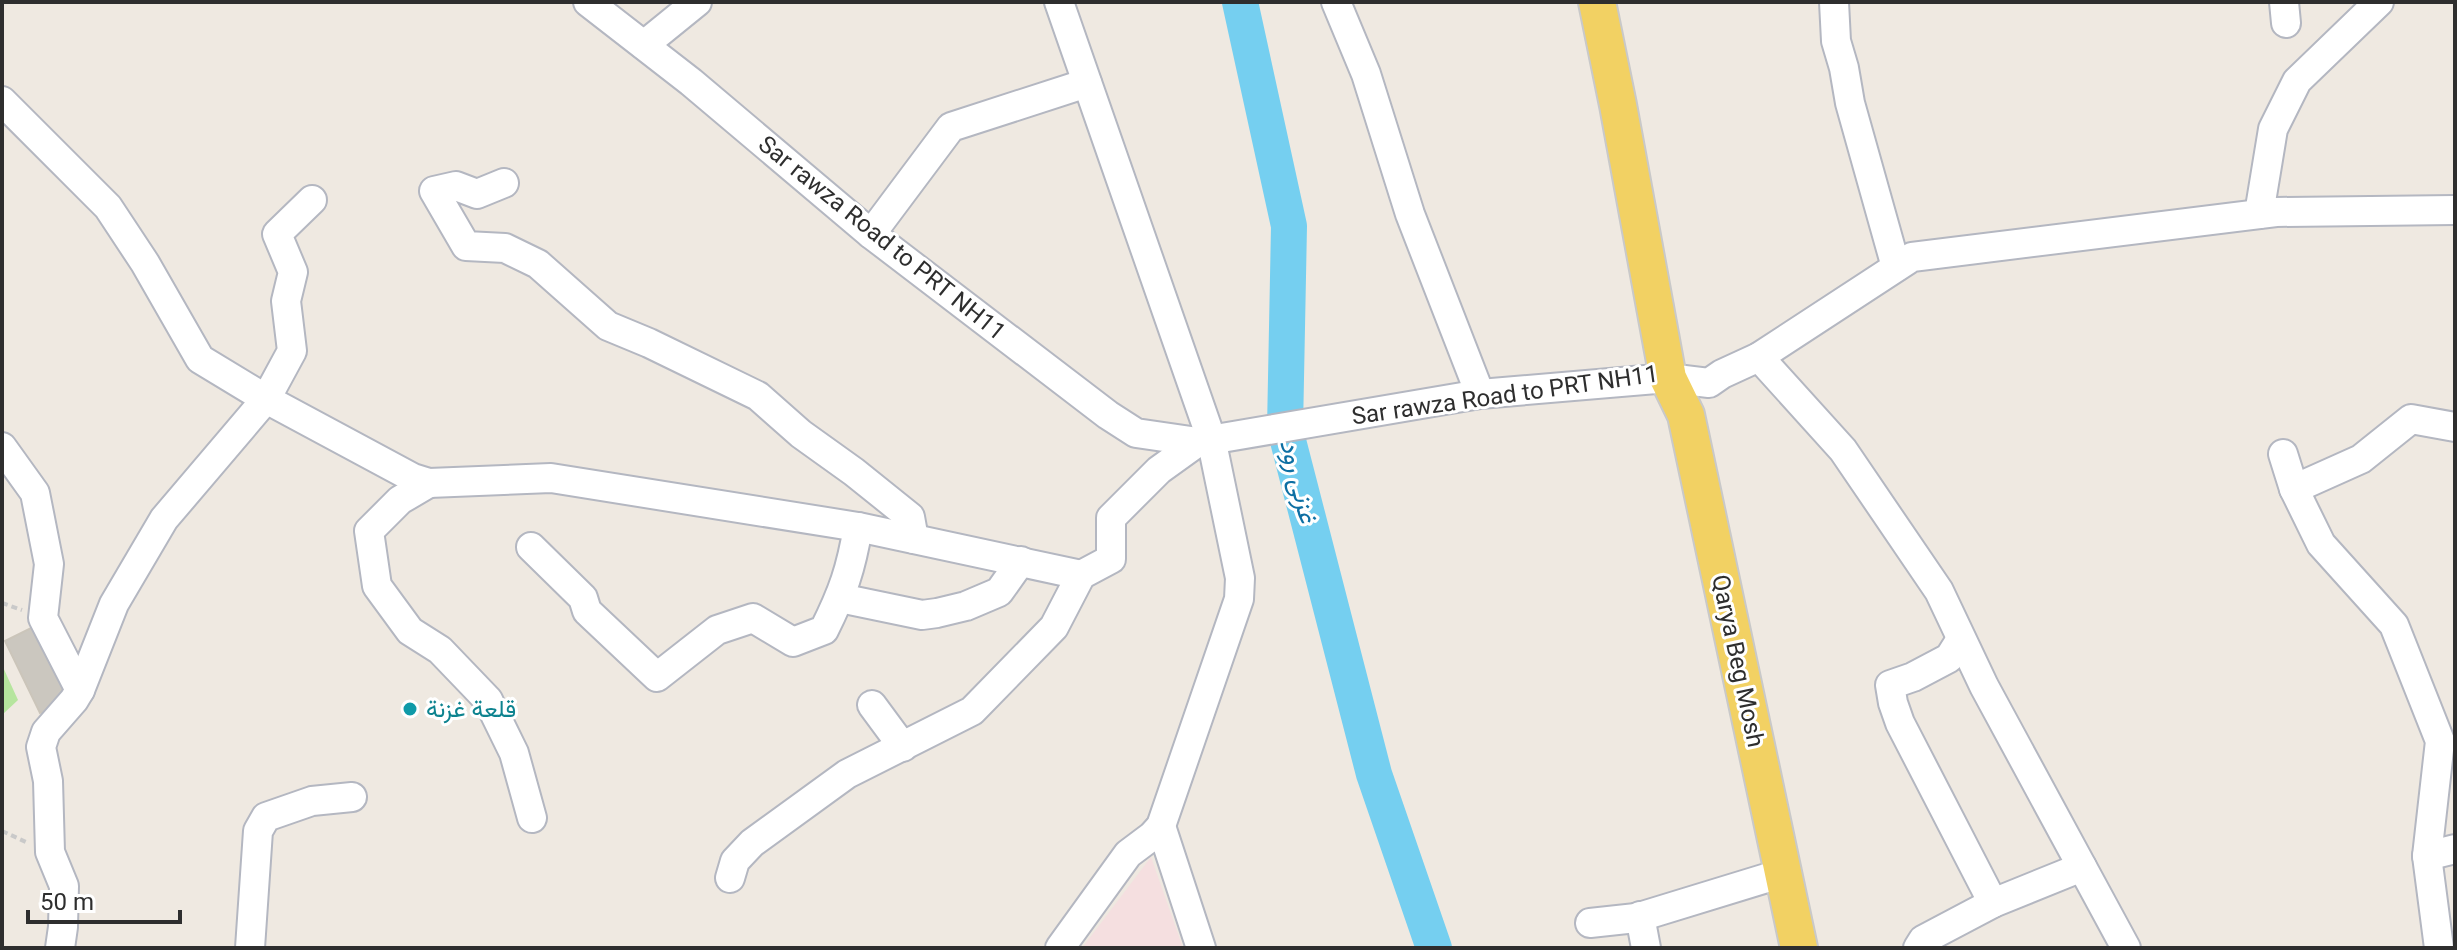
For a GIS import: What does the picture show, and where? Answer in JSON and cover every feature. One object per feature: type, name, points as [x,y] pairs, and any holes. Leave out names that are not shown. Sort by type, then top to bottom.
[{"type":"main road","name":"Sar rawza Road to PRT NH11","points":[[1597,2],[1668,378]]},
{"type":"main road","name":"Qarya Beg Mosh","points":[[1668,378],[1686,415],[1799,948]]},
{"type":"street","name":"Sar rawza Road to PRT NH11","points":[[588,2],[871,234],[1108,415],[1136,433],[1213,438],[1480,394],[1668,378]]},
{"type":"street","points":[[644,45],[697,2]]},
{"type":"street","points":[[1059,2],[1213,438],[1240,578],[1239,599],[1161,826],[1128,854],[1060,948]]},
{"type":"street","points":[[1336,2],[1366,74],[1410,214],[1480,394]]},
{"type":"street","points":[[1834,2],[1836,41],[1850,103],[1896,267]]},
{"type":"street","points":[[2259,214],[2273,129],[2297,81],[2379,2]]},
{"type":"street","points":[[871,234],[951,127],[1087,83]]},
{"type":"street","points":[[2,101],[108,207],[145,263],[200,359],[266,399],[413,478],[429,483],[551,478],[858,527],[1081,575]]},
{"type":"street","points":[[504,183],[477,194],[456,186],[434,191],[466,246],[505,248],[538,264],[608,326],[758,396],[801,434],[910,517],[914,539]]},
{"type":"street","points":[[60,948],[64,886],[50,852],[48,781],[41,747],[46,732],[80,690],[114,604],[164,519],[266,399],[292,351],[286,301],[293,272],[277,234],[312,200]]},
{"type":"street","points":[[1668,378],[1709,383],[1759,357],[1912,257],[2276,212],[2455,210]]},
{"type":"street","points":[[1759,357],[1843,450],[1939,591],[1961,639],[2126,948]]},
{"type":"street","points":[[2294,489],[2361,459],[2411,419],[2455,427]]},
{"type":"street","points":[[730,878],[735,861],[752,843],[847,774],[972,711],[1054,627],[1081,575],[1111,559],[1111,518],[1159,470],[1213,438]]},
{"type":"street","points":[[2,447],[35,493],[49,564],[43,618],[80,690]]},
{"type":"street","points":[[2283,454],[2294,489],[2321,544],[2394,625],[2440,741],[2427,856],[2439,948]]},
{"type":"street","points":[[429,483],[400,500],[369,531],[377,586],[410,631],[440,650],[488,700],[514,753],[532,818]]},
{"type":"street","points":[[531,547],[583,598],[587,611],[657,677],[717,630],[753,618],[793,642],[824,630],[851,569],[858,527]]},
{"type":"street","points":[[840,598],[922,615],[937,613],[966,606],[999,592],[1021,561]]},
{"type":"street","points":[[1961,639],[1949,658],[1890,685],[1900,723],[1993,903]]},
{"type":"street","points":[[872,705],[903,747]]},
{"type":"street","points":[[250,948],[258,831],[266,817],[312,801],[352,797]]},
{"type":"street","points":[[1161,826],[1201,948]]},
{"type":"street","points":[[2427,856],[2455,849]]},
{"type":"street","points":[[1918,948],[1923,940],[1993,903],[2082,867]]},
{"type":"street","points":[[1590,923],[1640,916],[1783,873]]},
{"type":"street","points":[[1640,916],[1646,948]]},
{"type":"shaded area","points":[[1151,857],[1183,948],[1082,948]]},
{"type":"green space","points":[[2,665],[18,700],[2,715]]},
{"type":"building","points":[[37,625],[72,698],[40,713],[5,641]]},
{"type":"waterway","name":"غزنی رود","points":[[1240,2],[1289,226],[1285,429],[1374,774],[1434,948]]},
{"type":"place","name":"قلعة غزنة","points":[[410,709]]}]
